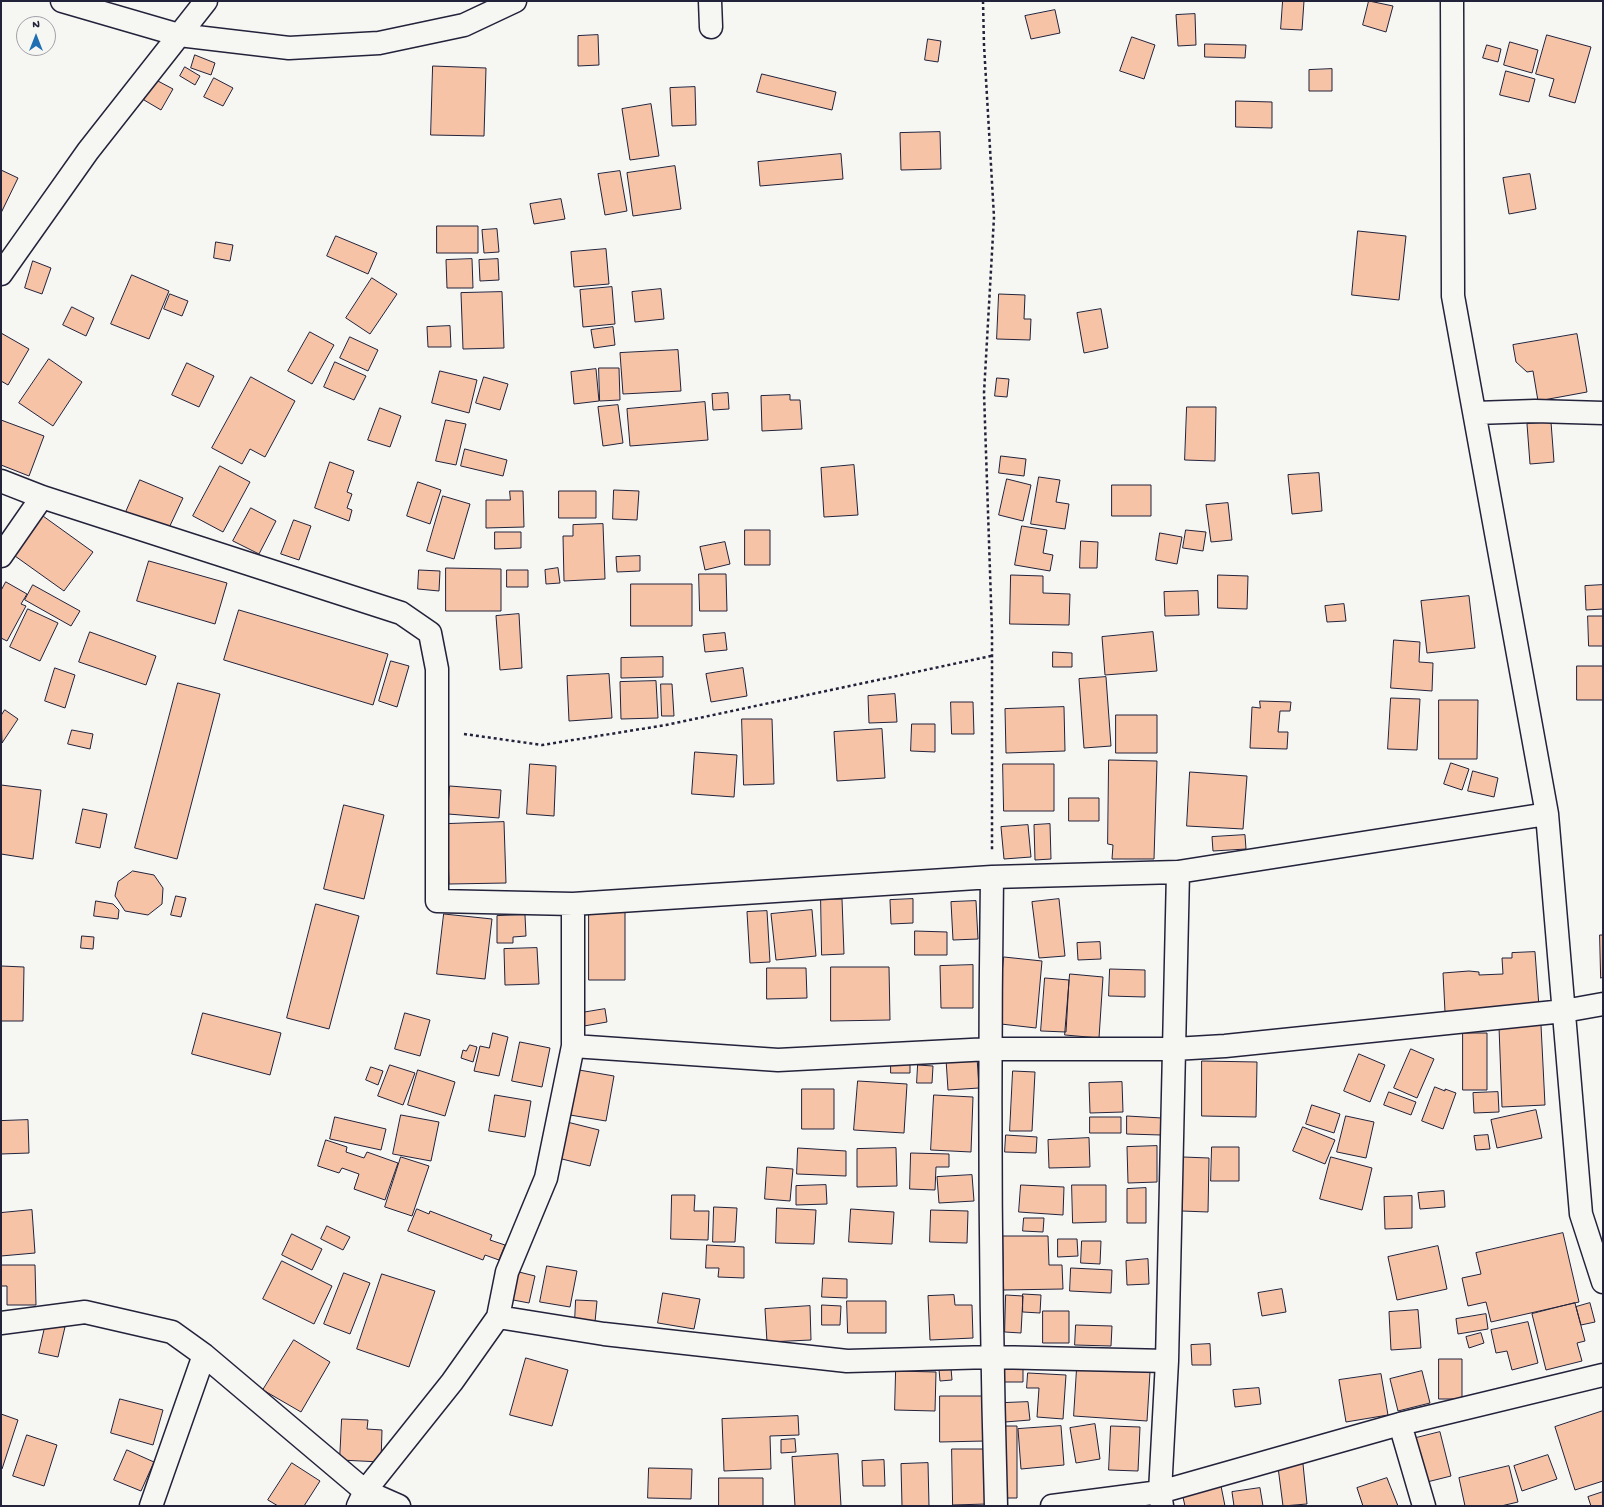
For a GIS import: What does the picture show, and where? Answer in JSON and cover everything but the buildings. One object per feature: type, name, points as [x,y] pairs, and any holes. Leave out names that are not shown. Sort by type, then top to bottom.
[{"type":"street","points":[[62,1],[179,35],[289,48],[379,43],[464,26],[515,1]]},
{"type":"street","points":[[1,274],[88,151],[206,1]]},
{"type":"street","points":[[710,1],[711,27]]},
{"type":"street","points":[[1452,1],[1453,296],[1547,814],[1581,1214],[1603,1282]]},
{"type":"street","points":[[1475,413],[1535,411],[1603,413]]},
{"type":"street","points":[[1,481],[42,497],[401,613],[430,633],[437,670],[437,901],[573,904],[992,877],[1178,872],[1547,814]]},
{"type":"street","points":[[1,556],[42,497]]},
{"type":"street","points":[[1161,1499],[1167,1361],[1178,872]]},
{"type":"street","points":[[992,877],[990,1049],[992,1357],[996,1506]]},
{"type":"street","points":[[362,1498],[452,1382],[498,1316],[507,1272],[546,1178],[572,1046],[573,904]]},
{"type":"street","points":[[572,1046],[778,1060],[990,1049],[1174,1049],[1225,1046],[1564,1010],[1603,1004]]},
{"type":"street","points":[[1,1323],[86,1312],[172,1332],[204,1355],[362,1498],[399,1506]]},
{"type":"street","points":[[498,1316],[604,1334],[848,1361],[992,1357],[1167,1361]]},
{"type":"street","points":[[151,1506],[204,1355]]},
{"type":"street","points":[[1052,1506],[1161,1499],[1400,1424],[1603,1375]]},
{"type":"street","points":[[1400,1424],[1424,1506]]},
{"type":"path","points":[[983,1],[984,45],[994,217],[984,393],[992,623],[992,877]]},
{"type":"path","points":[[437,731],[542,745],[666,725],[991,656]]}]
